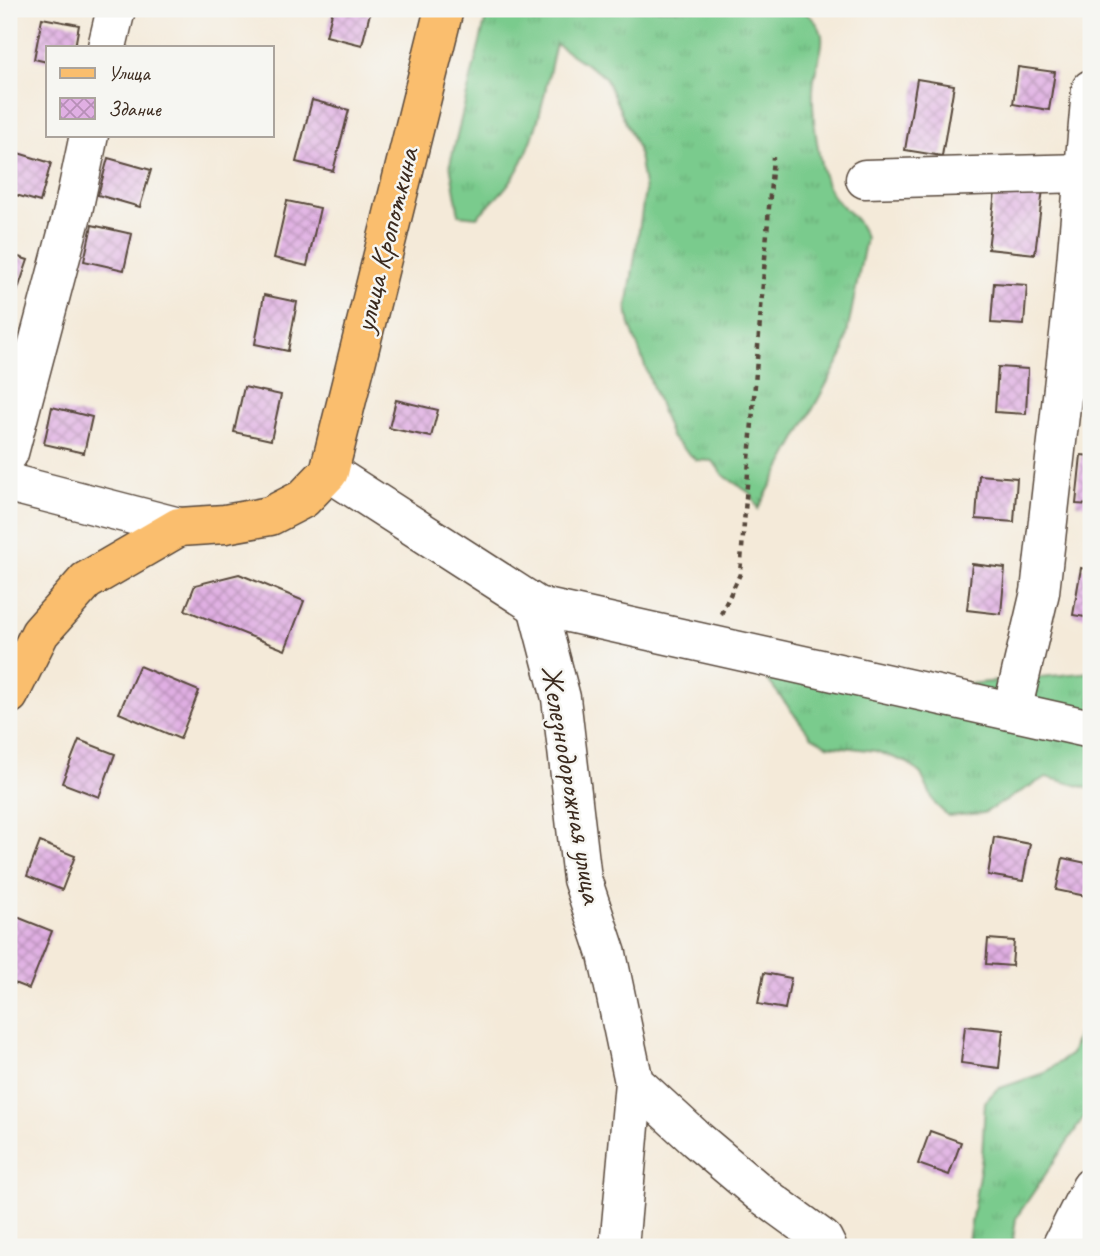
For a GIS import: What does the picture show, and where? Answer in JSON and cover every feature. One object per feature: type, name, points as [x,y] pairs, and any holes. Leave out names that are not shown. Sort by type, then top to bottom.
[{"type":"main road","name":"улица Кропоткина","points":[[329,472],[444,9]]},
{"type":"main road","points":[[9,695],[40,633],[86,581],[179,527],[225,524],[270,516],[303,499],[329,472]]},
{"type":"street","points":[[107,46],[116,9]]},
{"type":"street","points":[[1012,711],[1040,592],[1072,313],[1091,89]]},
{"type":"street","points":[[9,453],[73,211],[89,136]]},
{"type":"street","points":[[866,179],[1084,173]]},
{"type":"street","points":[[329,472],[537,606],[1091,729]]},
{"type":"street","points":[[9,482],[179,527]]},
{"type":"street","name":"Железнодорожная улица","points":[[537,606],[561,698],[582,879],[607,954],[634,1082],[619,1247]]},
{"type":"street","points":[[634,1082],[760,1193],[823,1239],[827,1247]]},
{"type":"street","points":[[1061,1247],[1091,1186]]},
{"type":"path","points":[[707,643],[740,574],[773,157]]},
{"type":"green space","points":[[488,9],[800,9],[819,27],[822,45],[814,77],[813,101],[820,160],[833,196],[855,218],[866,238],[843,354],[758,509],[751,494],[723,475],[713,461],[696,460],[671,437],[630,325],[627,308],[645,191],[638,149],[605,77],[556,44],[537,125],[517,171],[504,190],[477,217],[459,215],[450,164]]},
{"type":"green space","points":[[772,663],[948,686],[1091,672],[1091,789],[1046,777],[984,813],[948,816],[935,804],[921,774],[908,763],[876,751],[827,745],[811,736],[767,679]]},
{"type":"green space","points":[[1091,998],[1091,1095],[1084,1117],[1016,1218],[1012,1247],[967,1247],[982,1157],[985,1102],[997,1089],[1044,1073],[1071,1054]]},
{"type":"building","points":[[333,9],[371,9],[362,45],[326,36]]},
{"type":"building","points":[[42,18],[79,25],[75,46],[46,46],[46,62],[34,59]]},
{"type":"building","points":[[1018,67],[1055,72],[1049,110],[1013,104]]},
{"type":"building","points":[[917,79],[954,85],[942,156],[905,150]]},
{"type":"building","points":[[312,100],[349,110],[333,171],[296,162]]},
{"type":"building","points":[[18,153],[51,163],[40,202],[9,193],[9,183]]},
{"type":"building","points":[[108,158],[151,170],[140,207],[98,195]]},
{"type":"building","points":[[996,184],[1043,189],[1035,254],[988,249]]},
{"type":"building","points":[[287,201],[320,208],[307,266],[274,258]]},
{"type":"building","points":[[92,225],[132,234],[124,270],[84,261]]},
{"type":"building","points":[[9,254],[28,260],[15,298],[9,296]]},
{"type":"building","points":[[994,283],[1027,285],[1024,325],[991,323]]},
{"type":"building","points":[[264,295],[297,302],[288,351],[255,344]]},
{"type":"building","points":[[998,367],[1028,369],[1026,414],[995,412]]},
{"type":"building","points":[[244,387],[281,395],[271,440],[234,432]]},
{"type":"building","points":[[396,400],[438,410],[431,437],[389,428]]},
{"type":"building","points":[[52,407],[92,417],[84,453],[44,444]]},
{"type":"building","points":[[1081,455],[1091,456],[1091,505],[1076,504]]},
{"type":"building","points":[[979,475],[1017,478],[1014,522],[976,519]]},
{"type":"building","points":[[972,564],[1005,568],[1001,614],[967,610]]},
{"type":"building","points":[[1081,568],[1091,570],[1091,618],[1073,615]]},
{"type":"building","points":[[239,574],[304,601],[285,650],[185,610],[195,585]]},
{"type":"building","points":[[139,666],[199,691],[180,739],[119,713]]},
{"type":"building","points":[[79,740],[115,754],[99,797],[62,783]]},
{"type":"building","points":[[994,837],[1030,844],[1023,881],[988,875]]},
{"type":"building","points":[[40,842],[75,856],[62,890],[27,876]]},
{"type":"building","points":[[1063,858],[1091,864],[1086,896],[1056,890]]},
{"type":"building","points":[[12,915],[52,931],[29,989],[9,981],[9,922]]},
{"type":"building","points":[[988,939],[1014,941],[1012,966],[986,964]]},
{"type":"building","points":[[764,973],[791,978],[785,1009],[758,1004]]},
{"type":"building","points":[[965,1026],[1003,1030],[999,1068],[961,1063]]},
{"type":"building","points":[[930,1131],[961,1142],[949,1175],[918,1164]]}]
